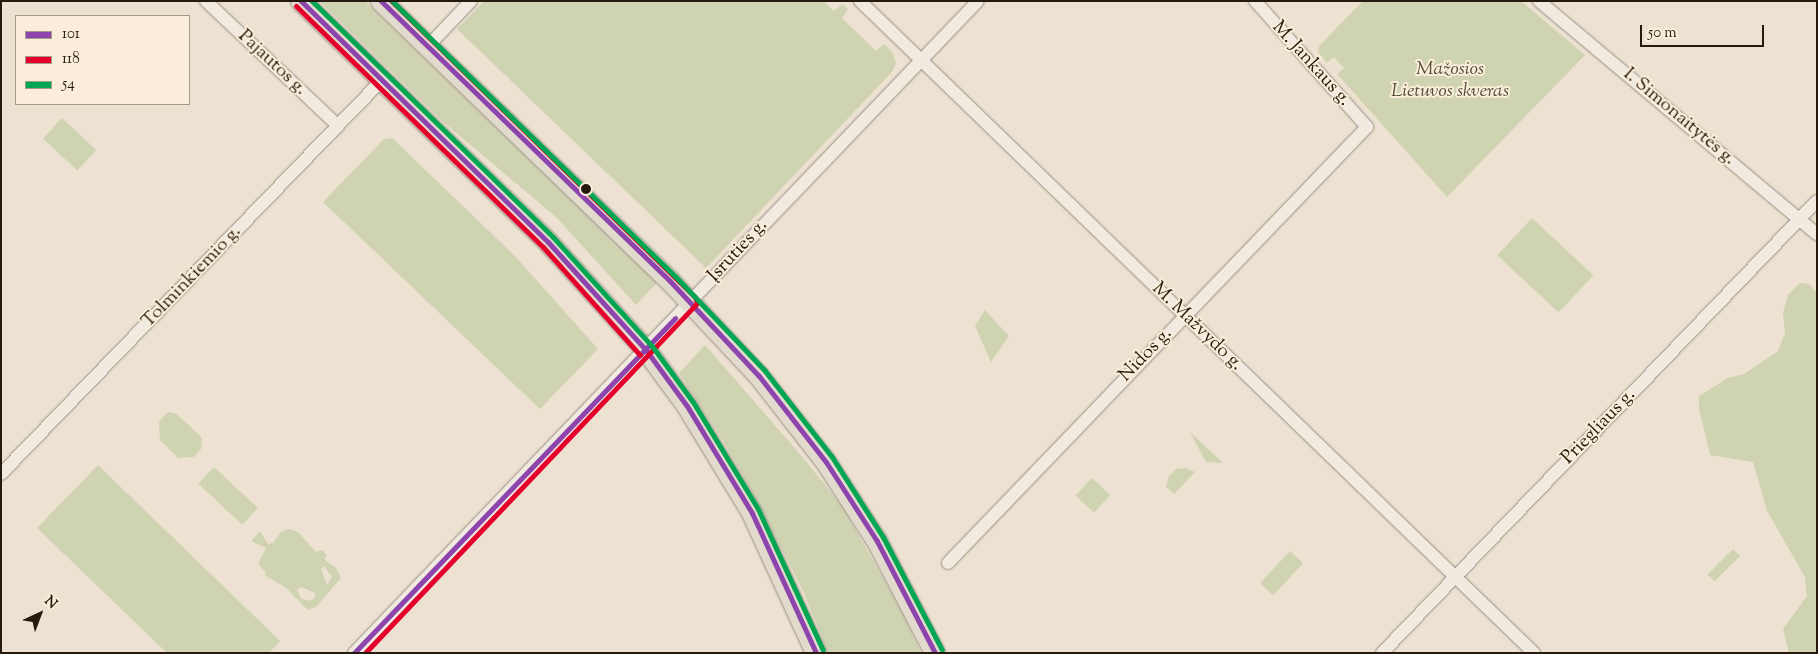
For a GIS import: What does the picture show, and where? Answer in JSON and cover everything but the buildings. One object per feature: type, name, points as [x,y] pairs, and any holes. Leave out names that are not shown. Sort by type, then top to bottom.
[{"type":"main road","points":[[301,1],[548,242],[646,350],[711,443],[752,513],[816,653]]},
{"type":"main road","points":[[381,1],[690,302],[759,376],[826,462],[877,541],[935,653]]},
{"type":"street","name":"Pajautos g.","points":[[206,1],[338,126]]},
{"type":"street","points":[[428,46],[471,1]]},
{"type":"street","name":"M. Mažvydo g.","points":[[860,1],[1534,653]]},
{"type":"street","name":"Įsruties g.","points":[[354,653],[978,1]]},
{"type":"street","name":"M. Jankaus g.","points":[[1255,1],[1367,126]]},
{"type":"street","name":"I. Simonaitytės g.","points":[[1539,1],[1817,234]]},
{"type":"street","name":"Tolminkiemio g.","points":[[1,474],[382,80]]},
{"type":"street","name":"Nidos g.","points":[[948,563],[1367,126]]},
{"type":"street","name":"Priegliaus g.","points":[[1382,653],[1817,201]]},
{"type":"green space","points":[[319,1],[365,1],[657,283],[636,305],[556,217],[442,121]]},
{"type":"green space","points":[[484,1],[824,1],[834,11],[842,4],[848,9],[842,18],[876,51],[884,44],[892,52],[896,63],[892,72],[706,268],[457,29]]},
{"type":"green space","name":"Mažosios Lietuvos skveras","points":[[1363,1],[1521,1],[1585,55],[1447,197],[1337,74],[1344,68],[1334,57],[1327,63],[1318,52],[1319,46]]},
{"type":"green space","points":[[62,118],[96,150],[77,171],[43,138]]},
{"type":"green space","points":[[392,138],[515,256],[598,349],[540,409],[323,202],[384,139]]},
{"type":"green space","points":[[1532,218],[1593,275],[1559,313],[1497,255]]},
{"type":"green space","points":[[1800,283],[1809,284],[1817,293],[1817,653],[1789,653],[1783,629],[1807,596],[1805,577],[1767,511],[1753,462],[1710,455],[1699,409],[1699,396],[1728,378],[1744,374],[1778,351],[1785,333],[1783,313],[1788,295]]},
{"type":"green space","points":[[985,310],[1009,336],[991,362],[975,326]]},
{"type":"green space","points":[[705,345],[805,460],[844,509],[901,610],[921,653],[828,653],[804,593],[759,504],[722,439],[679,373]]},
{"type":"green space","points":[[168,412],[177,414],[202,438],[201,449],[194,457],[178,458],[160,440],[159,422]]},
{"type":"green space","points":[[1190,432],[1223,463],[1206,462]]},
{"type":"green space","points":[[98,465],[280,641],[269,653],[167,653],[37,528]]},
{"type":"green space","points":[[214,467],[258,508],[242,525],[198,484]]},
{"type":"green space","points":[[1186,468],[1195,472],[1174,494],[1166,487],[1169,476],[1176,469]]},
{"type":"green space","points":[[1092,478],[1110,495],[1094,513],[1076,496]]},
{"type":"green space","points":[[289,529],[298,532],[316,552],[322,550],[327,555],[324,559],[336,568],[341,578],[316,607],[308,610],[285,587],[264,575],[266,573],[258,564],[266,548],[251,541],[260,531],[268,544],[273,543],[281,532]],"holes":[[[324,566],[332,577],[327,585],[321,569]],[[301,587],[315,593],[315,598],[309,601],[301,598],[297,590]]]},
{"type":"green space","points":[[1733,549],[1740,556],[1715,582],[1708,574]]},
{"type":"green space","points":[[1290,551],[1303,563],[1273,595],[1260,583]]},
{"type":"transit line","name":"101","points":[[301,1],[548,242],[646,350],[687,406],[752,513],[816,653]]},
{"type":"transit line","name":"54","points":[[312,1],[553,237],[652,346],[693,402],[758,509],[823,650]]},
{"type":"transit line","name":"101","points":[[381,1],[670,281],[759,376],[826,462],[877,541],[935,653]]},
{"type":"transit line","name":"118","points":[[365,653],[697,303],[695,297],[392,1]]},
{"type":"transit line","name":"54","points":[[392,1],[675,276],[765,371],[832,457],[883,537],[942,650]]},
{"type":"transit line","name":"118","points":[[296,6],[543,247],[640,355]]},
{"type":"transit line","name":"101","points":[[354,653],[675,318]]}]
